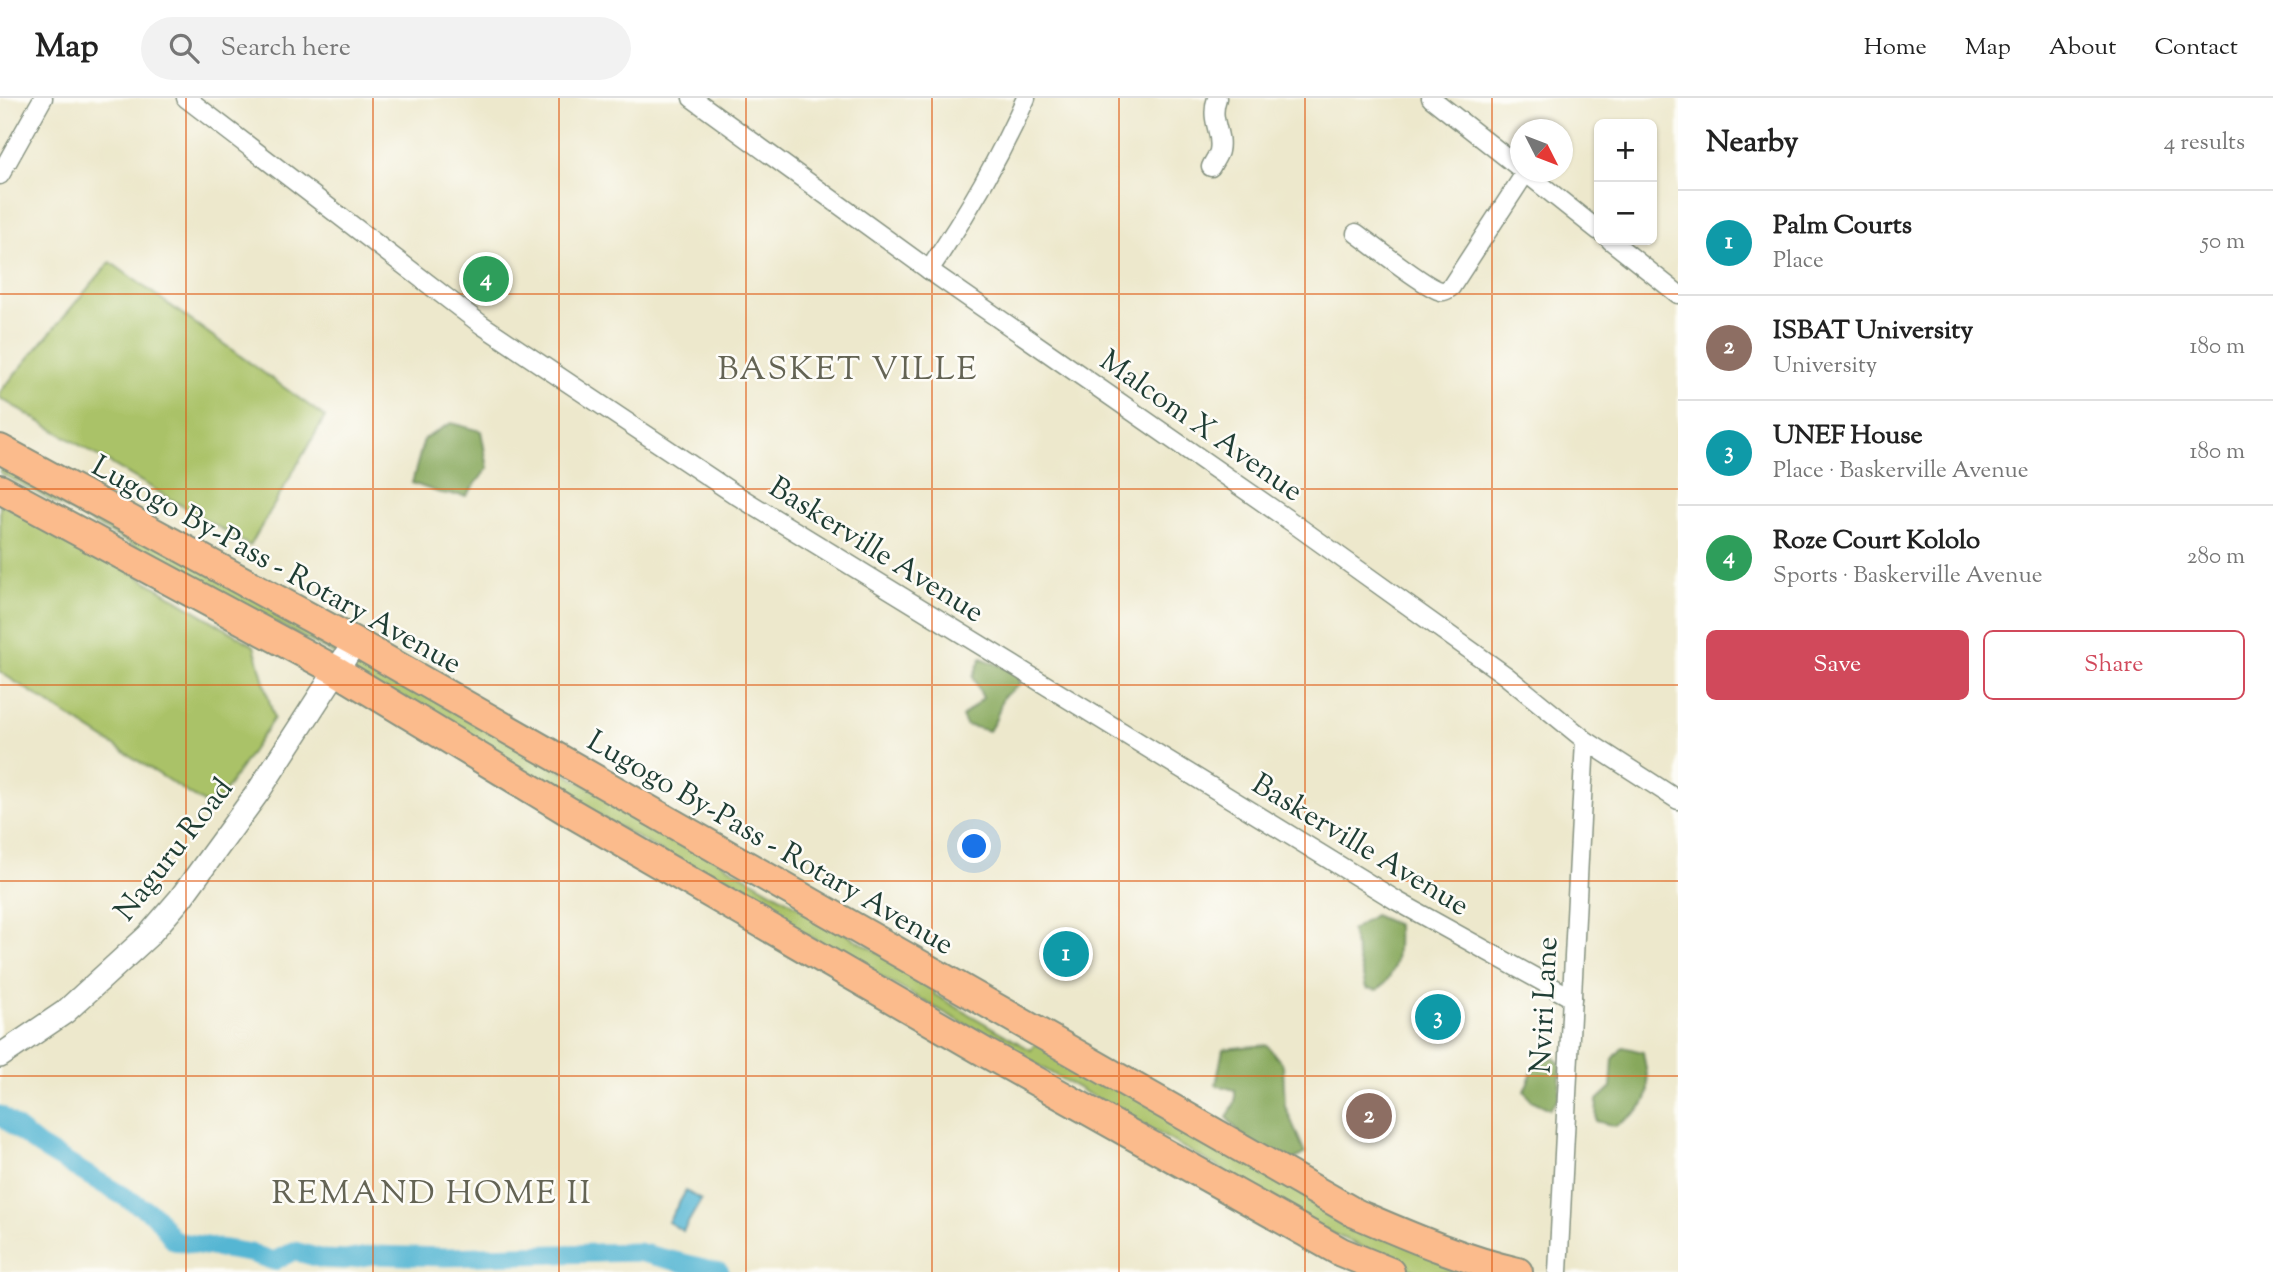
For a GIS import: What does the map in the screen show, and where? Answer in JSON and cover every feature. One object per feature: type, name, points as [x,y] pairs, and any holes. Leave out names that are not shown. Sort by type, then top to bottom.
[{"type":"main road","name":"Lugogo By-Pass - Rotary Avenue","points":[[0,449],[355,642],[1355,1213],[1434,1248],[1518,1272]]},
{"type":"main road","points":[[0,489],[337,671],[568,811],[986,1053],[1341,1252],[1390,1272]]},
{"type":"street","points":[[0,175],[43,98]]},
{"type":"street","name":"Baskerville Avenue","points":[[186,98],[482,325],[733,493],[1397,901],[1572,998]]},
{"type":"street","name":"Malcom X Avenue","points":[[692,98],[929,270],[1316,539],[1505,675],[1585,740],[1678,800]]},
{"type":"street","points":[[929,270],[960,226],[996,162],[1026,98]]},
{"type":"street","points":[[1211,167],[1219,150],[1219,137],[1213,118],[1217,98]]},
{"type":"street","points":[[1432,98],[1510,159]]},
{"type":"street","points":[[1356,233],[1421,279],[1440,291],[1445,291],[1451,287],[1519,182]]},
{"type":"street","points":[[1538,182],[1594,227]]},
{"type":"street","points":[[1616,245],[1678,294]]},
{"type":"street","name":"Naguru Road","points":[[0,1056],[65,1012],[149,936],[180,899],[258,792],[355,642]]},
{"type":"street","name":"Nviri Lane","points":[[1558,1272],[1585,740]]},
{"type":"green space","points":[[110,262],[325,417],[250,546],[0,398],[0,392]]},
{"type":"green space","points":[[451,423],[481,431],[488,468],[466,496],[440,493],[412,483],[424,439]]},
{"type":"green space","points":[[0,455],[271,606],[337,648],[335,655],[0,473]]},
{"type":"green space","points":[[0,503],[94,550],[254,646],[274,718],[213,809],[0,672]]},
{"type":"green space","points":[[358,655],[937,986],[934,994],[1031,1050],[1036,1042],[1469,1272],[1418,1272],[1320,1228],[1239,1179],[775,917],[352,673],[354,658]]},
{"type":"green space","points":[[981,658],[1016,672],[1021,684],[1003,697],[989,731],[966,725],[962,717],[983,698],[973,677]]},
{"type":"green space","points":[[1374,915],[1397,925],[1394,969],[1378,990],[1366,988],[1351,931]]},
{"type":"green space","points":[[1267,1045],[1283,1065],[1285,1106],[1305,1153],[1292,1161],[1253,1149],[1227,1118],[1235,1102],[1235,1090],[1216,1085],[1223,1049]]},
{"type":"green space","points":[[1623,1047],[1643,1052],[1648,1088],[1644,1104],[1638,1111],[1615,1126],[1596,1121],[1597,1100],[1611,1087],[1613,1059]]},
{"type":"green space","points":[[1554,1057],[1561,1065],[1559,1097],[1550,1109],[1531,1100],[1524,1091],[1536,1063]]},
{"type":"water","points":[[476,263],[485,275],[503,279],[498,290],[488,297],[472,285],[466,276]]},
{"type":"water","points":[[686,1191],[701,1200],[683,1231],[668,1222]]},
{"type":"waterway","points":[[0,1115],[39,1146],[155,1215],[174,1241],[250,1253],[274,1261],[294,1251],[323,1259],[345,1260],[373,1255],[445,1257],[638,1252],[720,1272]]},
{"type":"place","name":"Roze Court Kololo","points":[[486,279]]},
{"type":"place","name":"Palm Courts","points":[[1066,954]]},
{"type":"place","name":"UNEF House","points":[[1438,1017]]},
{"type":"place","name":"ISBAT University","points":[[1369,1116]]},
{"type":"district","name":"BASKET VILLE","points":[[848,367]]},
{"type":"district","name":"REMAND HOME II","points":[[432,1191]]}]
